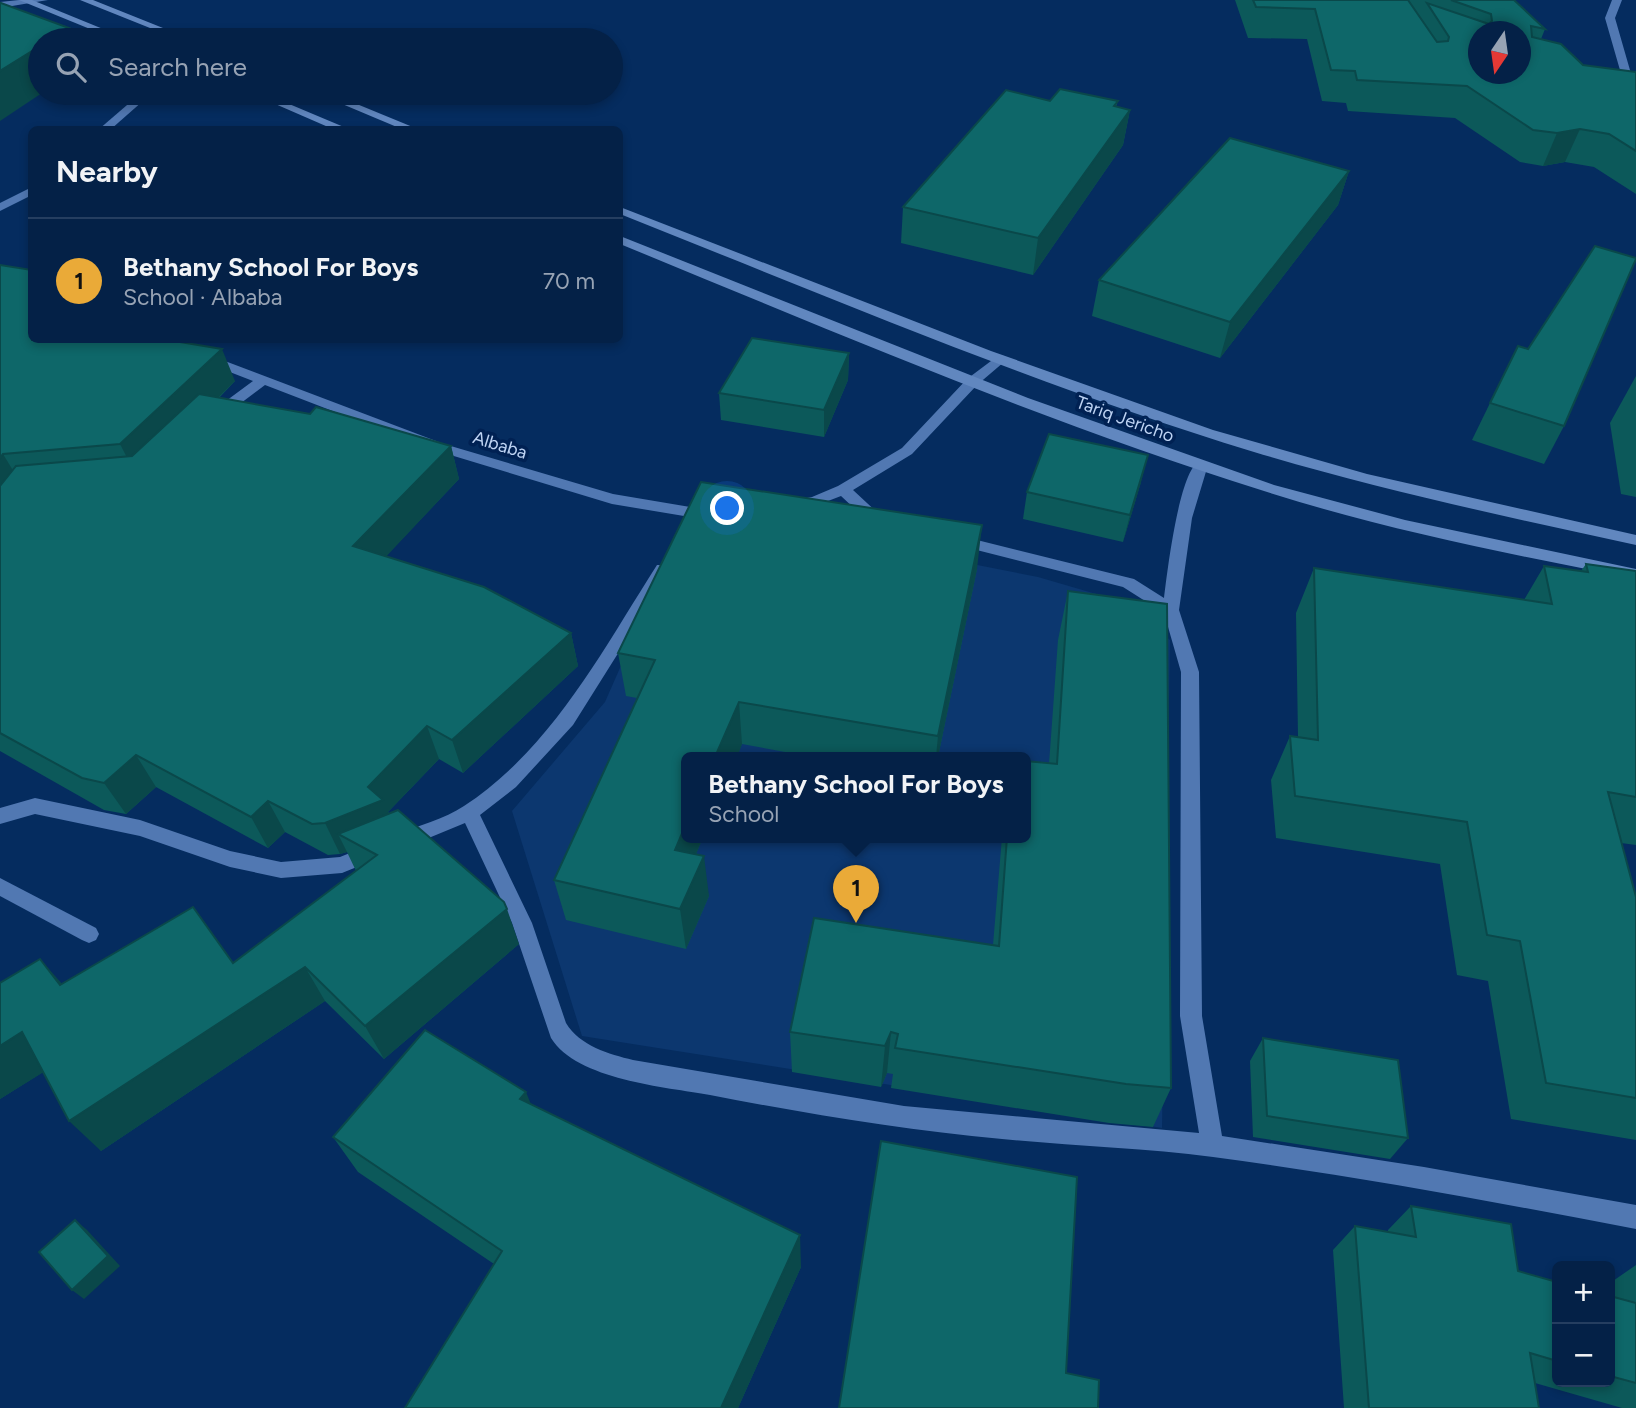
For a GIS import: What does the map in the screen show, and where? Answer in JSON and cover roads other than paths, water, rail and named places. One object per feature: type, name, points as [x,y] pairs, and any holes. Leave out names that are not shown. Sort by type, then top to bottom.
[{"type":"main road","points":[[85,0],[157,28]]},
{"type":"main road","points":[[27,1],[95,28]]},
{"type":"main road","points":[[285,105],[336,126]]},
{"type":"main road","points":[[351,105],[405,126]]},
{"type":"main road","name":"Tariq Jericho","points":[[623,211],[999,359],[1209,433],[1434,495],[1636,540]]},
{"type":"main road","name":"Tariq Jericho","points":[[623,241],[972,382],[1134,444],[1271,489],[1458,538],[1636,574]]},
{"type":"street","points":[[0,5],[43,0]]},
{"type":"street","points":[[1617,0],[1610,18],[1633,92]]},
{"type":"street","points":[[1619,88],[1633,92]]},
{"type":"street","points":[[108,126],[132,105]]},
{"type":"street","points":[[0,208],[28,192]]},
{"type":"street","name":"Albaba","points":[[191,352],[439,447],[612,499],[700,516],[727,513]]},
{"type":"street","points":[[778,507],[815,500],[844,489],[907,451],[972,382],[999,359]]},
{"type":"street","points":[[204,424],[264,379]]},
{"type":"street","points":[[1201,465],[1187,498],[1176,558],[1171,610],[1190,671],[1191,1016],[1212,1146]]},
{"type":"street","points":[[844,489],[872,519],[899,526]]},
{"type":"street","points":[[686,536],[700,516]]},
{"type":"street","points":[[940,536],[1128,583],[1171,610]]},
{"type":"street","points":[[0,816],[35,806],[140,828],[230,859],[281,870],[342,864],[469,813],[509,782],[567,720],[671,557]]},
{"type":"street","points":[[469,813],[533,946],[562,1038],[587,1055],[619,1067],[864,1111],[972,1126],[1119,1136],[1212,1146],[1465,1185],[1636,1217]]},
{"type":"street","points":[[0,886],[89,934]]},
{"type":"place","name":"Bethany School For Boys","points":[[856,923]]}]
